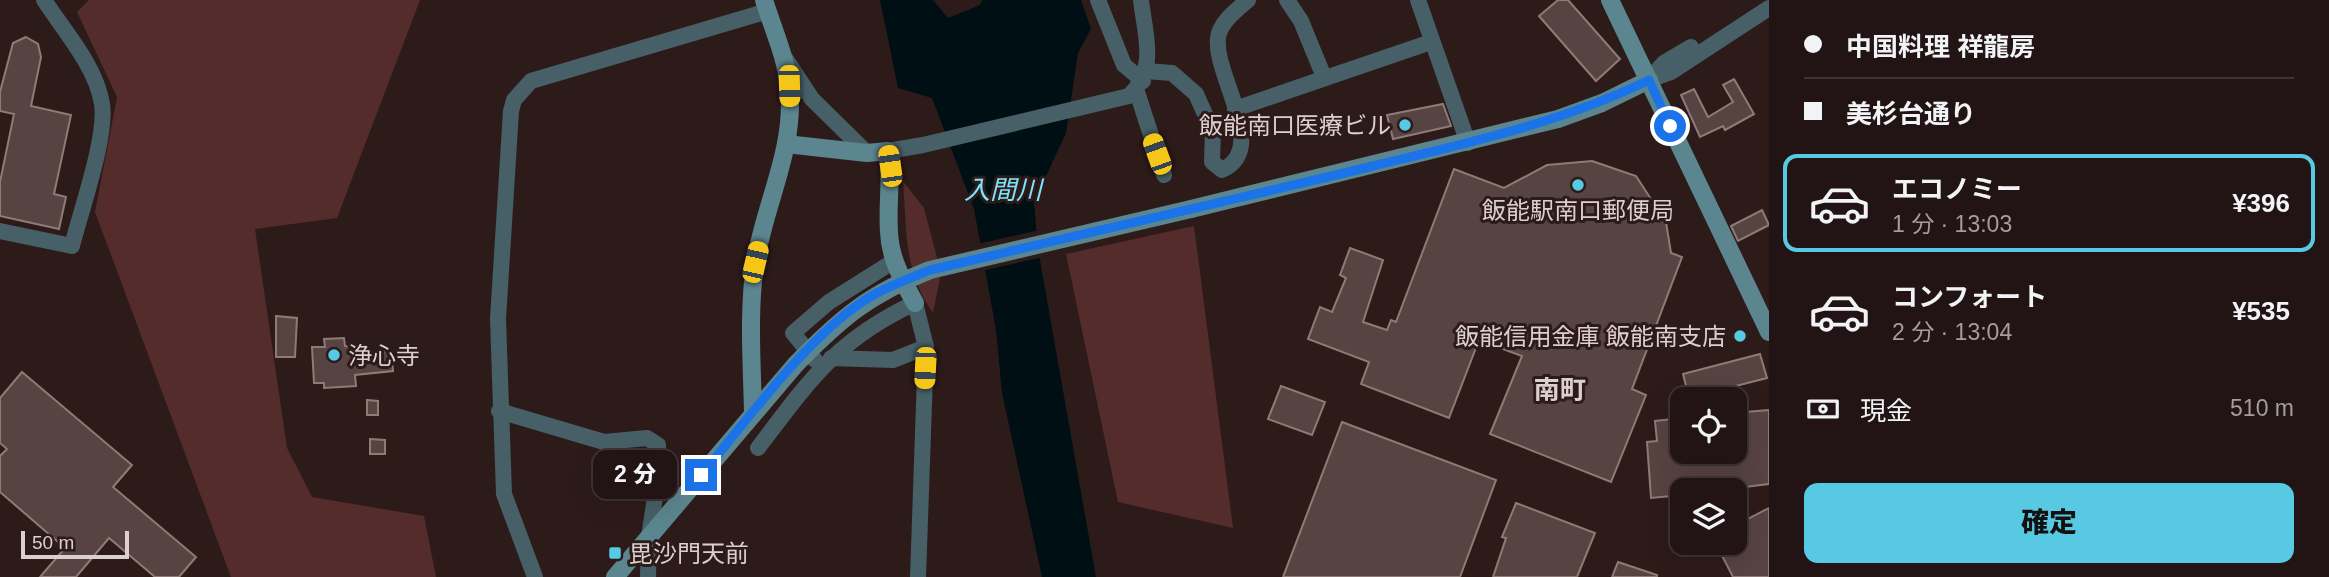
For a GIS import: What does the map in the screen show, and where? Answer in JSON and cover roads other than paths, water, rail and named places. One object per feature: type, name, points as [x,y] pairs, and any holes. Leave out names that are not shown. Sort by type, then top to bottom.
[{"type":"street","points":[[0,231],[72,246],[102,125],[102,104],[96,85],[44,0]]},
{"type":"street","points":[[1098,0],[1124,65],[1138,85],[1164,175]]},
{"type":"street","points":[[1138,85],[1148,53],[1141,0]]},
{"type":"street","points":[[786,144],[867,153],[923,145],[1176,75],[1196,94],[1213,132],[1212,162],[1222,170],[1238,159],[1241,145],[1235,109],[1217,43],[1227,20],[1248,0]]},
{"type":"street","points":[[1287,0],[1301,20],[1324,77]]},
{"type":"street","points":[[1418,0],[1468,143]]},
{"type":"street","points":[[1610,0],[1769,332]]},
{"type":"street","points":[[1649,80],[1664,63],[1752,10],[1761,0]]},
{"type":"street","points":[[535,577],[504,494],[499,411],[498,319],[507,140],[514,100],[531,81],[766,6],[784,57],[790,103],[786,144],[755,262],[752,288],[753,413]]},
{"type":"street","points":[[615,577],[753,413],[832,327],[861,303],[905,280],[930,270],[1468,143],[1558,119],[1602,103],[1671,72],[1769,8]]},
{"type":"street","points":[[1235,109],[1432,42]]},
{"type":"street","points":[[784,57],[812,99],[867,153]]},
{"type":"street","points":[[888,151],[892,181],[888,234],[894,261],[915,303],[926,347],[918,577]]},
{"type":"street","points":[[894,261],[829,302],[793,333],[826,362],[893,360],[926,347]]},
{"type":"street","points":[[758,448],[826,362],[859,333],[915,303]]},
{"type":"street","points":[[499,411],[604,442],[647,438],[658,445],[659,477],[649,537],[648,577]]},
{"type":"water","name":"入間川","points":[[880,0],[933,0],[948,18],[980,5],[982,0],[1081,0],[1091,29],[1078,53],[1066,133],[1034,202],[1038,249],[1096,577],[1042,577],[1002,393],[996,330],[974,209],[932,98],[898,88]]},
{"type":"place","name":"飯能南口医療ビル","points":[[1405,125]]},
{"type":"place","name":"飯能駅南口郵便局","points":[[1578,185]]},
{"type":"place","name":"飯能信用金庫 飯能南支店","points":[[1740,336]]},
{"type":"place","name":"浄心寺","points":[[334,355]]},
{"type":"place","name":"毘沙門天前","points":[[615,553]]},
{"type":"district","name":"南町","points":[[1560,390]]}]
